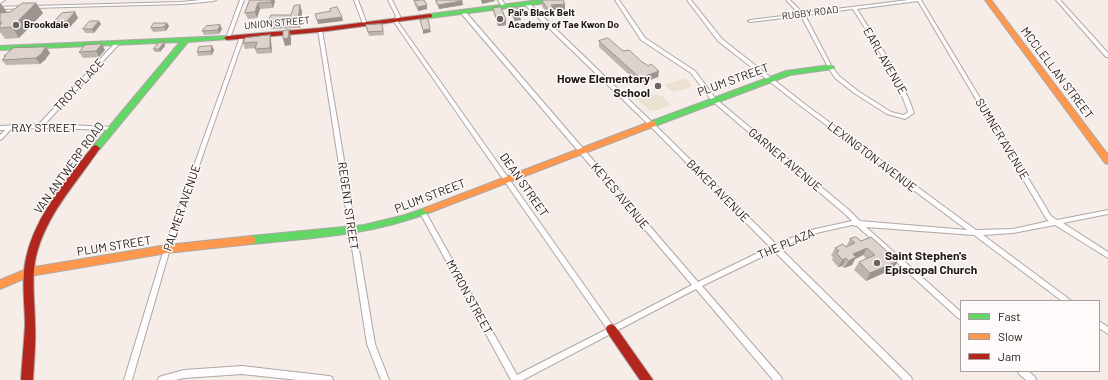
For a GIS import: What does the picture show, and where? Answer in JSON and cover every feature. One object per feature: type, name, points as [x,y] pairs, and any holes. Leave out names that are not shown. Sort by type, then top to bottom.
[{"type":"street","points":[[116,4],[120,0]]},
{"type":"street","points":[[0,8],[214,0]]},
{"type":"street","points":[[228,38],[242,0]]},
{"type":"street","points":[[356,0],[365,24]]},
{"type":"street","name":"DEAN STREET","points":[[390,0],[398,19],[396,22],[647,380]]},
{"type":"street","name":"UNION STREET","points":[[0,48],[228,38],[320,30],[462,11],[503,2],[527,4],[554,0]]},
{"type":"street","name":"GARNER AVENUE","points":[[616,0],[643,39],[694,72],[714,100],[847,212],[858,224],[960,315]]},
{"type":"street","name":"LEXINGTON AVENUE","points":[[689,0],[720,40],[974,233],[1066,300]]},
{"type":"street","points":[[788,0],[802,14],[830,67]]},
{"type":"street","name":"RUGBY ROAD","points":[[750,21],[918,0]]},
{"type":"street","name":"SUMNER AVENUE","points":[[918,0],[1049,218],[1108,255]]},
{"type":"street","name":"MCCLELLAN STREET","points":[[988,0],[1108,161]]},
{"type":"street","points":[[1058,0],[1108,56]]},
{"type":"street","name":"BAKER AVENUE","points":[[527,4],[651,124],[908,380]]},
{"type":"street","name":"EARL AVENUE","points":[[830,67],[843,83],[887,112],[900,117],[905,117],[911,112],[895,75],[854,8]]},
{"type":"street","name":"KEYES AVENUE","points":[[462,11],[778,380]]},
{"type":"street","name":"REGENT STREET","points":[[320,30],[351,230],[371,344],[385,380]]},
{"type":"street","name":"PALMER AVENUE","points":[[128,380],[167,249],[230,73],[241,40],[239,37]]},
{"type":"street","name":"VAN ANTWERP ROAD","points":[[27,380],[30,325],[29,272],[32,250],[48,215],[112,129],[185,41]]},
{"type":"street","name":"TROY PLACE","points":[[40,126],[118,43]]},
{"type":"street","name":"PLUM STREET","points":[[0,285],[29,272],[167,249],[351,230],[406,220],[460,197],[581,150],[771,79],[789,73],[830,67]]},
{"type":"street","name":"RAY STREET","points":[[0,128],[40,126],[112,129]]},
{"type":"street","points":[[0,138],[9,128]]},
{"type":"street","name":"THE PLAZA","points":[[515,380],[610,329],[774,248],[810,232],[850,224],[858,224],[974,233],[1013,230],[1057,223],[1108,212]]},
{"type":"street","name":"MYRON STREET","points":[[423,213],[515,380]]},
{"type":"street","points":[[1100,325],[1108,331]]},
{"type":"street","points":[[162,380],[184,374],[242,370],[328,380]]},
{"type":"street","points":[[1023,372],[1032,380]]},
{"type":"shaded area","points":[[686,78],[692,85],[689,88],[673,92],[664,85]]},
{"type":"shaded area","points":[[650,94],[662,96],[671,105],[655,111],[645,107],[636,98]]},
{"type":"building","points":[[250,0],[272,0],[271,2],[258,3],[255,12],[245,13]]},
{"type":"building","points":[[424,0],[427,5],[418,7],[414,1]]},
{"type":"building","points":[[436,0],[462,0],[462,1],[438,5]]},
{"type":"building","points":[[542,0],[563,0],[565,4],[551,5],[554,10],[549,11]]},
{"type":"building","points":[[23,3],[36,3],[12,27],[0,28],[2,22],[0,23],[0,13],[10,12]]},
{"type":"building","points":[[300,5],[298,21],[268,22],[271,15],[291,15],[294,6]]},
{"type":"building","points":[[337,7],[342,17],[317,20],[315,14],[331,11],[330,9]]},
{"type":"building","points":[[501,7],[506,20],[497,21],[493,8]]},
{"type":"building","points":[[510,7],[517,7],[520,16],[514,17]]},
{"type":"building","points":[[75,12],[67,21],[53,22],[62,13]]},
{"type":"building","points":[[428,19],[430,29],[423,30],[420,20]]},
{"type":"building","points":[[90,21],[99,21],[92,29],[83,29]]},
{"type":"building","points":[[154,23],[167,23],[164,27],[151,28]]},
{"type":"building","points":[[382,24],[383,31],[368,32],[366,25]]},
{"type":"building","points":[[220,25],[218,30],[202,31],[206,26]]},
{"type":"building","points":[[289,30],[288,38],[283,39],[283,31]]},
{"type":"building","points":[[270,35],[270,48],[255,49],[257,42],[243,43],[245,38]]},
{"type":"building","points":[[608,38],[623,51],[629,50],[648,66],[651,64],[659,71],[640,78],[599,41]]},
{"type":"building","points":[[164,42],[159,49],[153,49],[158,43]]},
{"type":"building","points":[[102,44],[96,51],[79,52],[85,45]]},
{"type":"building","points":[[212,46],[211,51],[197,52],[199,47]]},
{"type":"building","points":[[46,47],[36,58],[2,60],[6,56],[4,56],[13,48]]},
{"type":"building","points":[[856,237],[861,241],[871,237],[898,261],[870,273],[859,262],[875,255],[867,248],[853,254],[856,257],[849,261],[846,258],[843,260],[836,253],[839,251],[835,248],[843,244],[846,247],[855,243],[850,239]]},
{"type":"traffic: fast","points":[[430,16],[554,0]]},
{"type":"traffic: fast","points":[[0,48],[227,38]]},
{"type":"traffic: fast","points":[[96,148],[185,41]]},
{"type":"traffic: fast","points":[[652,124],[789,73],[830,67]]},
{"type":"traffic: fast","points":[[251,240],[341,232],[386,224],[428,210]]},
{"type":"traffic: slow","points":[[988,0],[1108,161]]},
{"type":"traffic: slow","points":[[428,210],[652,124]]},
{"type":"traffic: slow","points":[[0,285],[29,272],[167,249],[251,240]]},
{"type":"traffic: jam","points":[[227,38],[320,30],[430,16]]},
{"type":"traffic: jam","points":[[27,380],[30,332],[29,267],[33,249],[44,223],[60,196],[96,148]]},
{"type":"traffic: jam","points":[[611,329],[647,380]]},
{"type":"place","name":"Pai's Black Belt Academy of Tae Kwon Do","points":[[500,19]]},
{"type":"place","name":"Brookdale","points":[[16,25]]},
{"type":"place","name":"Howe Elementary School","points":[[658,86]]},
{"type":"place","name":"Saint Stephen's Episcopal Church","points":[[877,263]]}]
